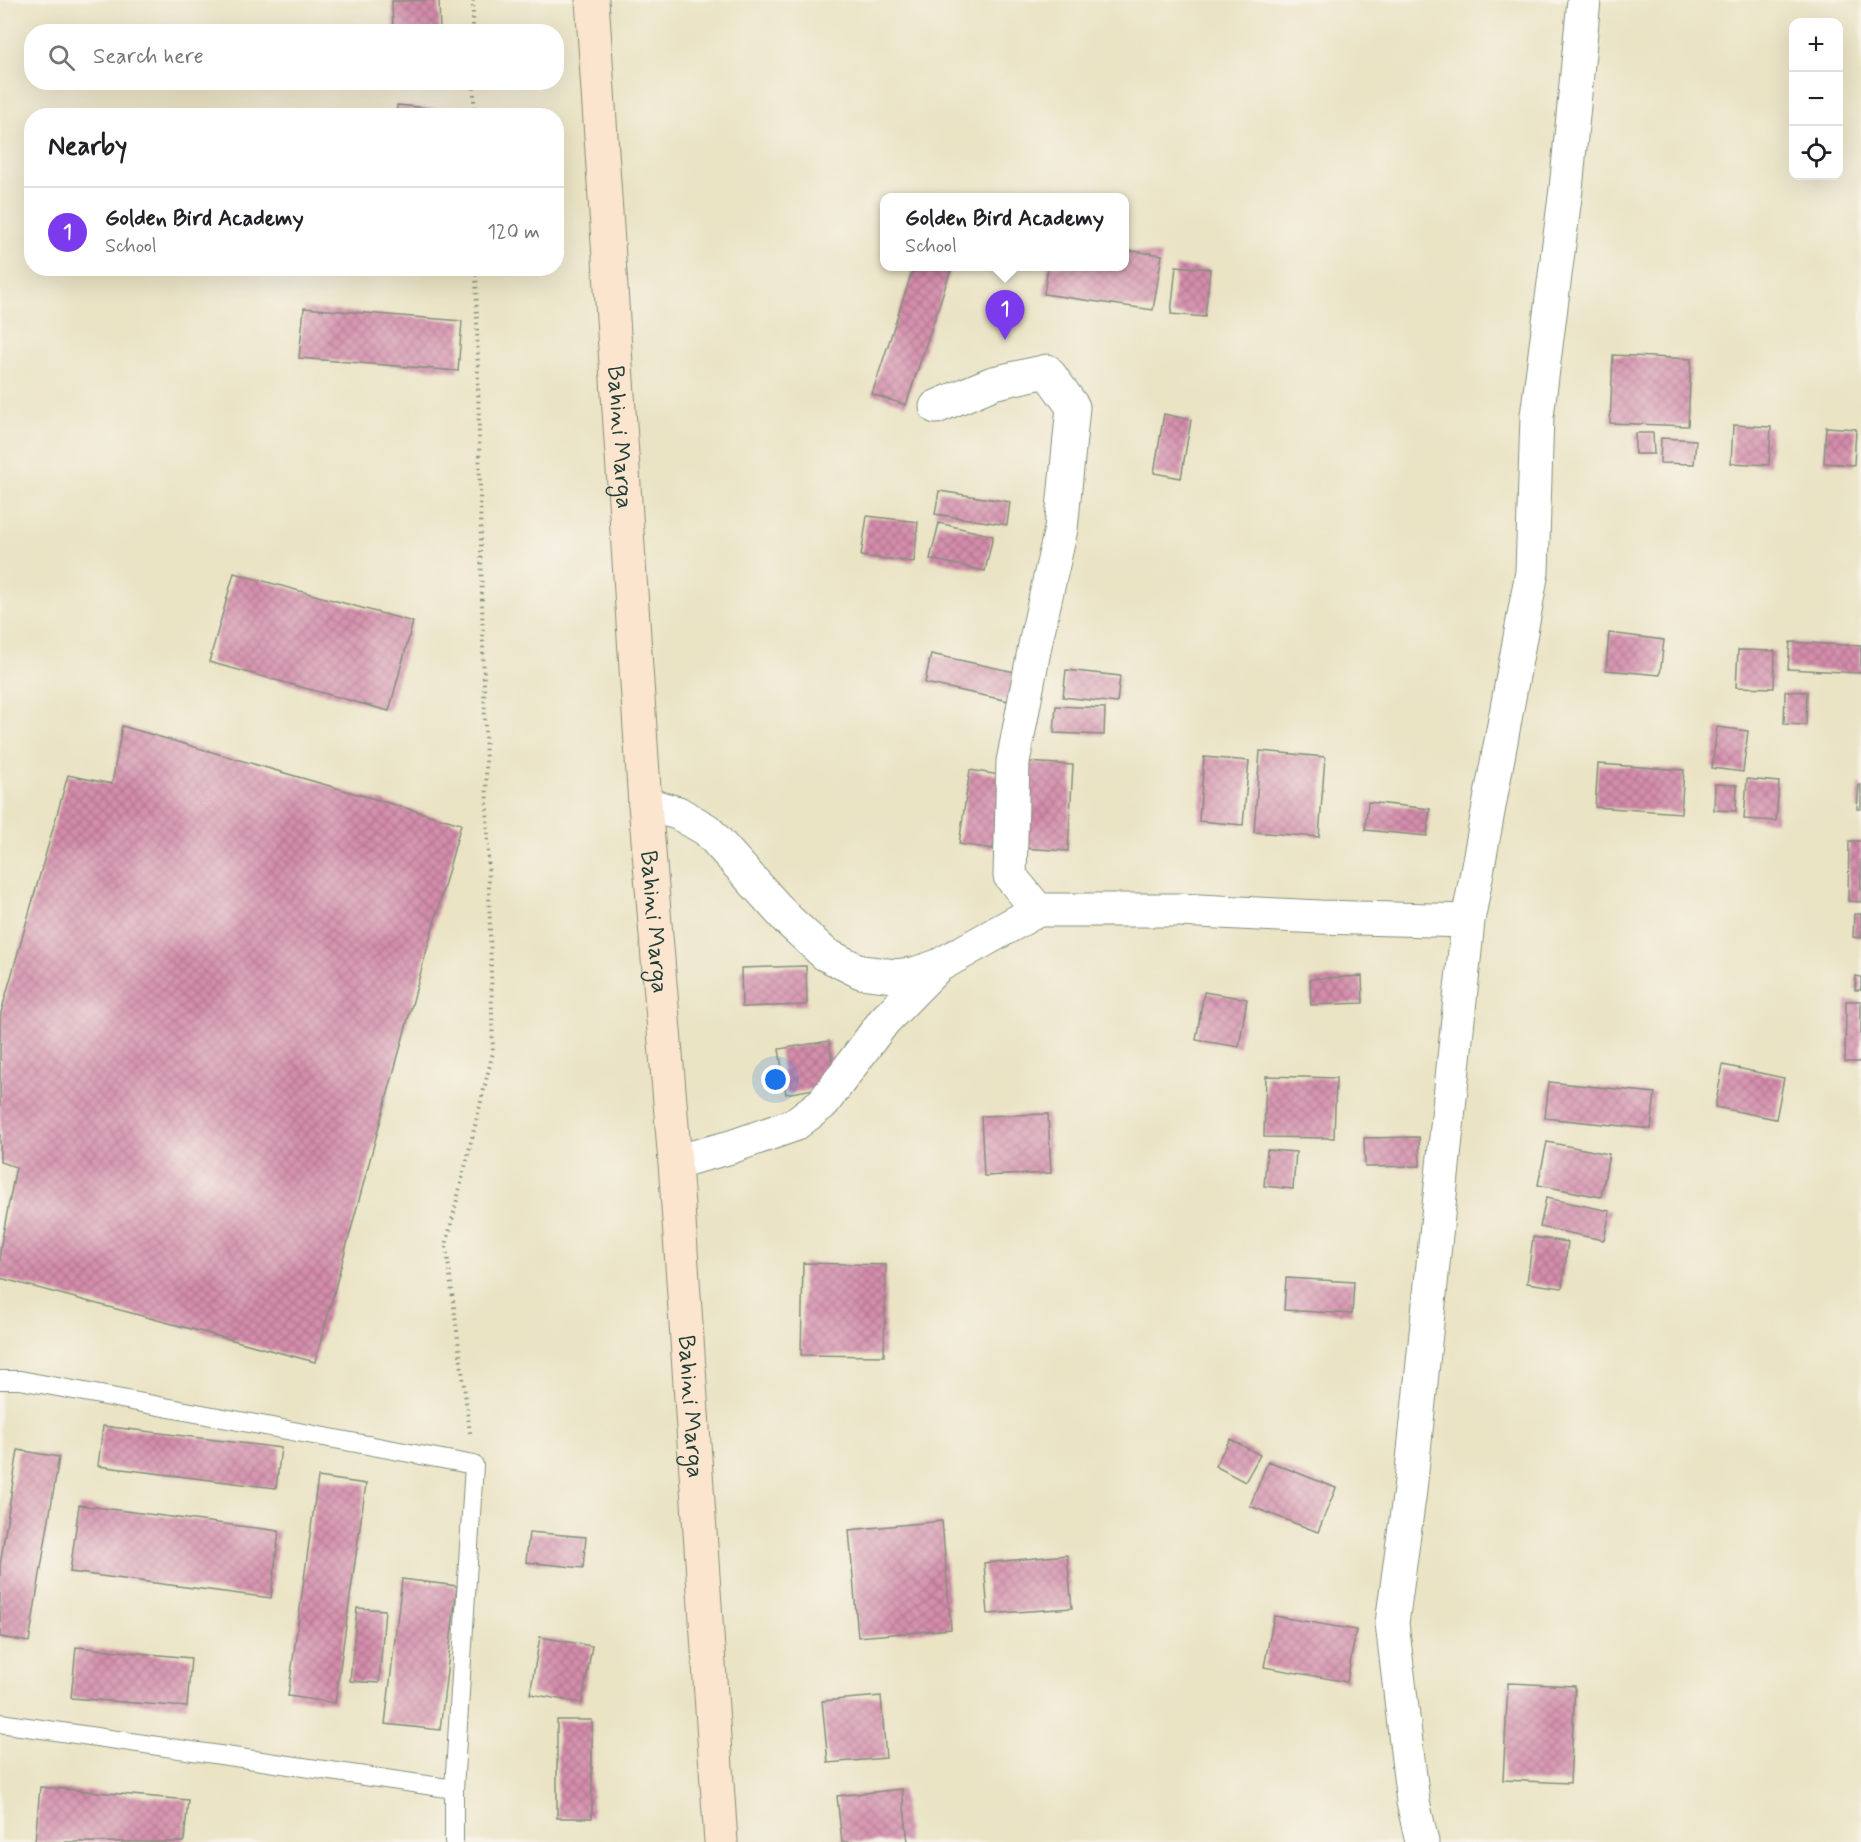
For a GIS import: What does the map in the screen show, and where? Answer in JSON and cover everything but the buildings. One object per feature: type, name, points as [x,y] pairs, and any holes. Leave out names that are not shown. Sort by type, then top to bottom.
[{"type":"street","name":"Bahini Marga","points":[[592,0],[645,804],[675,1162],[721,1842]]},
{"type":"street","points":[[1422,1842],[1413,1802],[1392,1623],[1410,1490],[1468,921],[1532,572],[1537,416],[1566,189],[1584,0]]},
{"type":"street","points":[[936,407],[993,383],[1047,371],[1073,407],[1061,529],[1036,640],[1013,762],[1010,876],[1038,910]]},
{"type":"street","points":[[645,804],[678,813],[707,830],[788,920],[825,954],[861,972],[895,976],[914,974],[938,966],[1038,910],[1179,910],[1468,921]]},
{"type":"street","points":[[675,1162],[730,1147],[794,1125],[823,1103],[884,1021],[938,966]]},
{"type":"lane","points":[[0,1380],[20,1380],[474,1465],[454,1789],[454,1842]]},
{"type":"lane","points":[[0,1724],[454,1789]]},
{"type":"path","points":[[473,0],[473,24]]},
{"type":"path","points":[[474,90],[474,108]]},
{"type":"path","points":[[474,1465],[446,1245],[493,1052],[476,276]]},
{"type":"place","name":"Golden Bird Academy","points":[[1005,340]]}]
